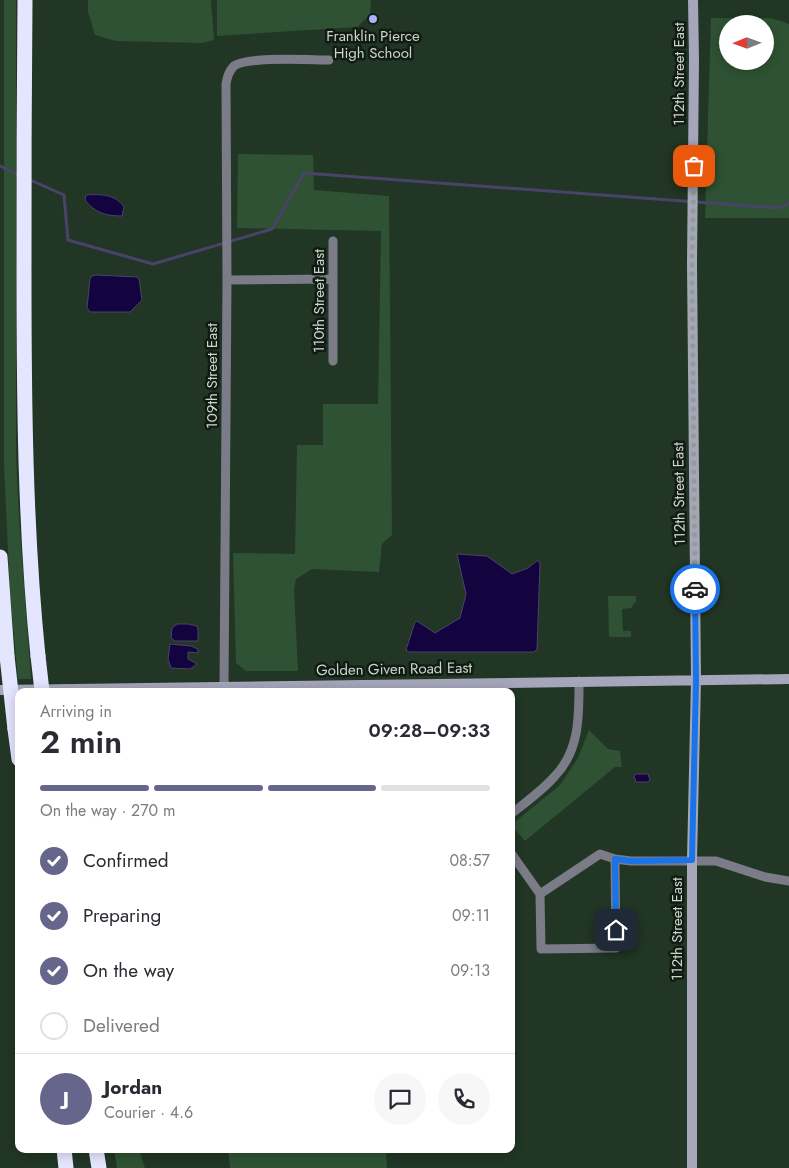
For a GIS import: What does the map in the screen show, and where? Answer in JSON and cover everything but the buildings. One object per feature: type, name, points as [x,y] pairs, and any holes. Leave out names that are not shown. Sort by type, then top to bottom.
[{"type":"highway","points":[[24,0],[24,384],[26,488],[32,599],[42,688]]},
{"type":"highway","points":[[0,557],[7,656],[15,729]]},
{"type":"highway","points":[[64,1153],[66,1168]]},
{"type":"highway","points":[[96,1153],[98,1168]]},
{"type":"main road","name":"112th Street East","points":[[692,1168],[692,860],[696,680],[692,274],[693,0]]},
{"type":"main road","name":"Golden Given Road East","points":[[228,688],[428,687],[579,681],[789,679]]},
{"type":"main road","name":"Golden Given Road East","points":[[0,690],[15,690]]},
{"type":"street","name":"109th Street East","points":[[228,688],[226,84],[228,74],[233,67],[246,62],[266,60],[329,60]]},
{"type":"street","name":"110th Street East","points":[[333,241],[333,361]]},
{"type":"street","points":[[227,280],[332,279]]},
{"type":"street","points":[[515,811],[556,776],[571,753],[578,724],[579,681]]},
{"type":"street","points":[[540,894],[596,856],[604,855],[615,859],[631,861],[716,861],[765,877],[789,881]]},
{"type":"street","points":[[515,859],[540,894],[541,949],[616,948],[615,859]]},
{"type":"green space","points":[[4,0],[16,0],[16,456],[31,679],[18,679],[10,593],[4,465]]},
{"type":"green space","points":[[88,0],[211,0],[214,40],[202,43],[116,41],[95,35],[88,12]]},
{"type":"green space","points":[[217,0],[371,0],[370,15],[357,27],[217,36]]},
{"type":"green space","points":[[711,18],[719,18],[719,70],[774,70],[774,19],[789,24],[789,218],[705,218]]},
{"type":"green space","points":[[238,154],[313,155],[314,190],[389,196],[392,535],[382,544],[379,572],[312,569],[296,579],[294,589],[298,671],[246,671],[236,663],[233,553],[295,554],[297,445],[323,445],[323,404],[378,404],[381,231],[237,228]]},
{"type":"green space","points":[[608,596],[636,596],[636,601],[631,608],[622,609],[623,631],[631,631],[631,637],[609,637]]},
{"type":"green space","points":[[589,730],[608,749],[620,751],[622,767],[615,767],[525,841],[515,830],[515,822],[560,785],[578,758]]},
{"type":"green space","points":[[115,1153],[140,1153],[145,1168],[117,1168]]},
{"type":"green space","points":[[228,1153],[386,1153],[387,1168],[230,1168]]},
{"type":"shaded area","points":[[86,195],[112,197],[124,207],[122,216],[97,211],[85,200]]},
{"type":"shaded area","points":[[96,275],[137,277],[139,279],[142,300],[130,312],[90,312],[87,308],[90,279]]},
{"type":"shaded area","points":[[457,554],[487,556],[512,574],[528,568],[538,560],[540,564],[537,649],[534,652],[409,652],[406,650],[415,622],[417,621],[435,633],[460,618],[466,594]]},
{"type":"shaded area","points":[[177,624],[197,626],[198,641],[175,641],[171,638],[172,628]]},
{"type":"shaded area","points":[[170,644],[191,646],[198,649],[198,653],[188,652],[188,659],[197,664],[190,669],[171,668],[168,659]]},
{"type":"shaded area","points":[[636,774],[648,774],[650,780],[648,782],[636,782],[634,776]]},
{"type":"waterway","points":[[0,166],[20,175]]},
{"type":"waterway","points":[[28,179],[64,195],[68,240],[153,264],[272,229],[304,173],[779,208],[789,203]]},
{"type":"way so far","points":[[694,166],[692,264],[695,589]]},
{"type":"place","name":"Franklin Pierce High School","points":[[373,19]]},
{"type":"route","points":[[616,930],[615,859],[631,861],[692,860],[696,680],[695,589]]}]
